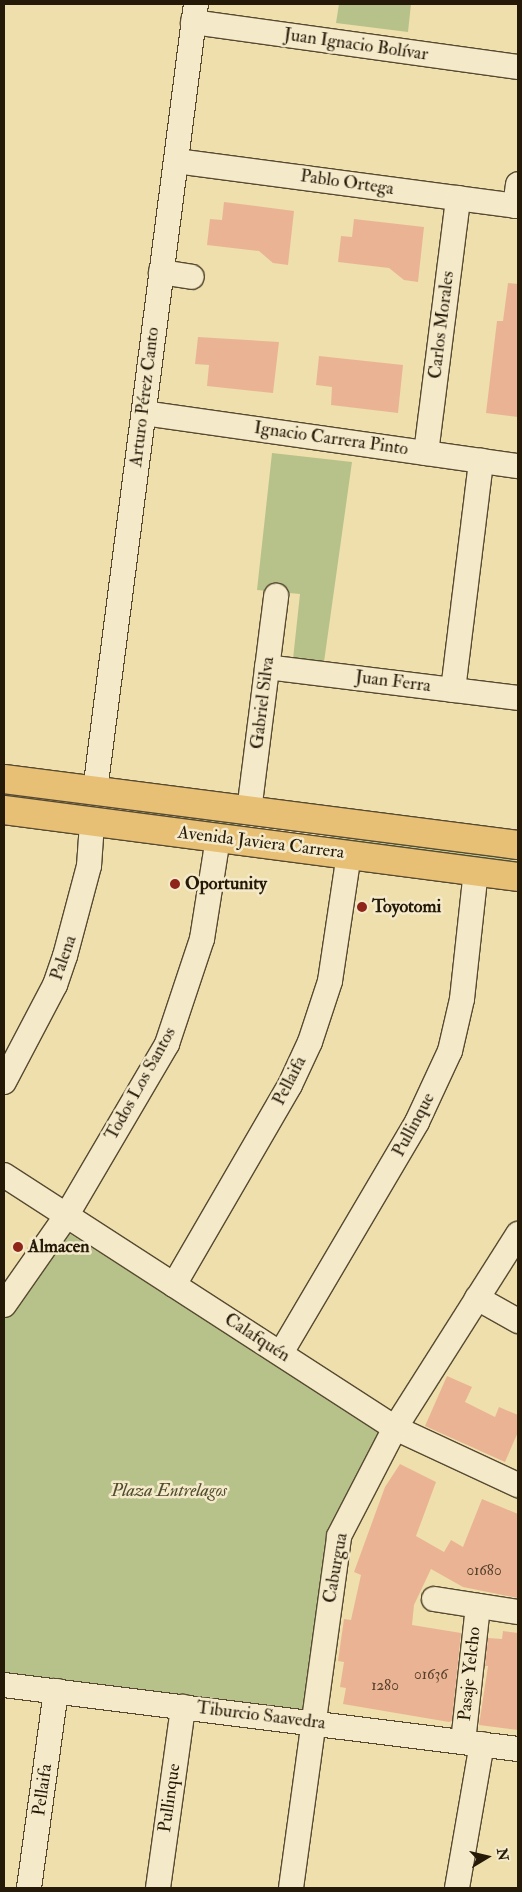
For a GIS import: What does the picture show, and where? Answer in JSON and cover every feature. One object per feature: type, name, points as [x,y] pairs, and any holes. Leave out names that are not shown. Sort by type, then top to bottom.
[{"type":"main road","name":"Avenida Javiera Carrera","points":[[4,780],[518,845]]},
{"type":"main road","points":[[63,819],[94,791]]},
{"type":"main road","name":"Avenida Javiera Carrera","points":[[4,810],[92,823],[263,843],[518,877]]},
{"type":"main road","points":[[250,811],[263,843]]},
{"type":"street","name":"Juan Ignacio Bolívar","points":[[195,13],[518,67]]},
{"type":"street","name":"Arturo Pérez Canto","points":[[94,791],[195,13]]},
{"type":"street","name":"Pablo Ortega","points":[[176,161],[458,198],[517,199]]},
{"type":"street","name":"Carlos Morales","points":[[426,453],[458,198]]},
{"type":"street","points":[[161,272],[192,277]]},
{"type":"street","name":"Ignacio Carrera Pinto","points":[[144,412],[518,466]]},
{"type":"street","points":[[453,690],[481,460]]},
{"type":"street","name":"Gabriel Silva","points":[[250,811],[276,596]]},
{"type":"street","name":"Juan Ferra","points":[[267,667],[518,698]]},
{"type":"street","name":"Palena","points":[[4,1082],[55,985],[65,956],[88,866],[92,823]]},
{"type":"street","name":"Todos Los Santos","points":[[4,1304],[65,1218],[167,1044],[202,939],[218,838]]},
{"type":"street","name":"Pellaifa","points":[[174,1285],[290,1085],[310,1042],[330,981],[349,854]]},
{"type":"street","name":"Pullinque","points":[[281,1353],[418,1122],[450,1051],[462,999],[476,871]]},
{"type":"street","name":"Calafquén","points":[[4,1176],[65,1218],[281,1353],[395,1428],[518,1485]]},
{"type":"street","name":"Caburgua","points":[[291,1888],[338,1536],[395,1428],[518,1234]]},
{"type":"street","points":[[477,1298],[518,1321]]},
{"type":"street","name":"Pasaje Yelcho","points":[[434,1599],[518,1612]]},
{"type":"street","name":"Pasaje Yelcho","points":[[457,1888],[472,1743],[478,1606]]},
{"type":"street","name":"Tiburcio Saavedra","points":[[4,1685],[518,1750]]},
{"type":"street","name":"Pellaifa","points":[[29,1888],[56,1691]]},
{"type":"street","name":"Pullinque","points":[[158,1888],[183,1707]]},
{"type":"green space","points":[[339,4],[411,4],[408,32],[336,23]]},
{"type":"green space","points":[[272,453],[352,462],[324,662],[293,659],[300,594],[257,590]]},
{"type":"green space","points":[[135,808],[241,819],[240,829],[134,818]]},
{"type":"green space","points":[[312,829],[518,857],[518,860],[497,863],[341,842]]},
{"type":"green space","name":"Plaza Entrelagos","points":[[67,1232],[382,1432],[329,1533],[304,1711],[4,1675],[4,1319]]},
{"type":"building","points":[[224,202],[294,211],[288,265],[273,263],[259,251],[207,245],[210,219],[222,220]]},
{"type":"building","points":[[354,219],[424,227],[418,282],[404,280],[389,268],[338,262],[341,236],[352,237]]},
{"type":"building","points":[[508,283],[518,284],[518,417],[486,413],[497,321],[503,321]]},
{"type":"building","points":[[198,337],[279,342],[273,393],[207,386],[209,365],[195,364]]},
{"type":"building","points":[[319,356],[403,365],[398,413],[331,405],[332,387],[316,385]]},
{"type":"building","points":[[447,1376],[472,1387],[465,1402],[495,1417],[499,1407],[518,1415],[518,1432],[505,1462],[425,1426]]},
{"type":"building","points":[[400,1464],[436,1482],[416,1536],[444,1552],[451,1540],[463,1547],[482,1499],[518,1514],[518,1598],[463,1587],[431,1569],[414,1605],[412,1625],[461,1633],[452,1721],[449,1722],[343,1704],[346,1688],[340,1687],[344,1662],[338,1661],[344,1619],[351,1620],[361,1575],[354,1572],[385,1487]]},
{"type":"building","points":[[503,1631],[518,1633],[518,1730],[479,1725],[488,1666],[485,1666],[488,1638],[502,1639]]},
{"type":"place","name":"Oportunity","points":[[175,884]]},
{"type":"place","name":"Toyotomi","points":[[362,907]]},
{"type":"place","name":"Almacen","points":[[18,1247]]}]
